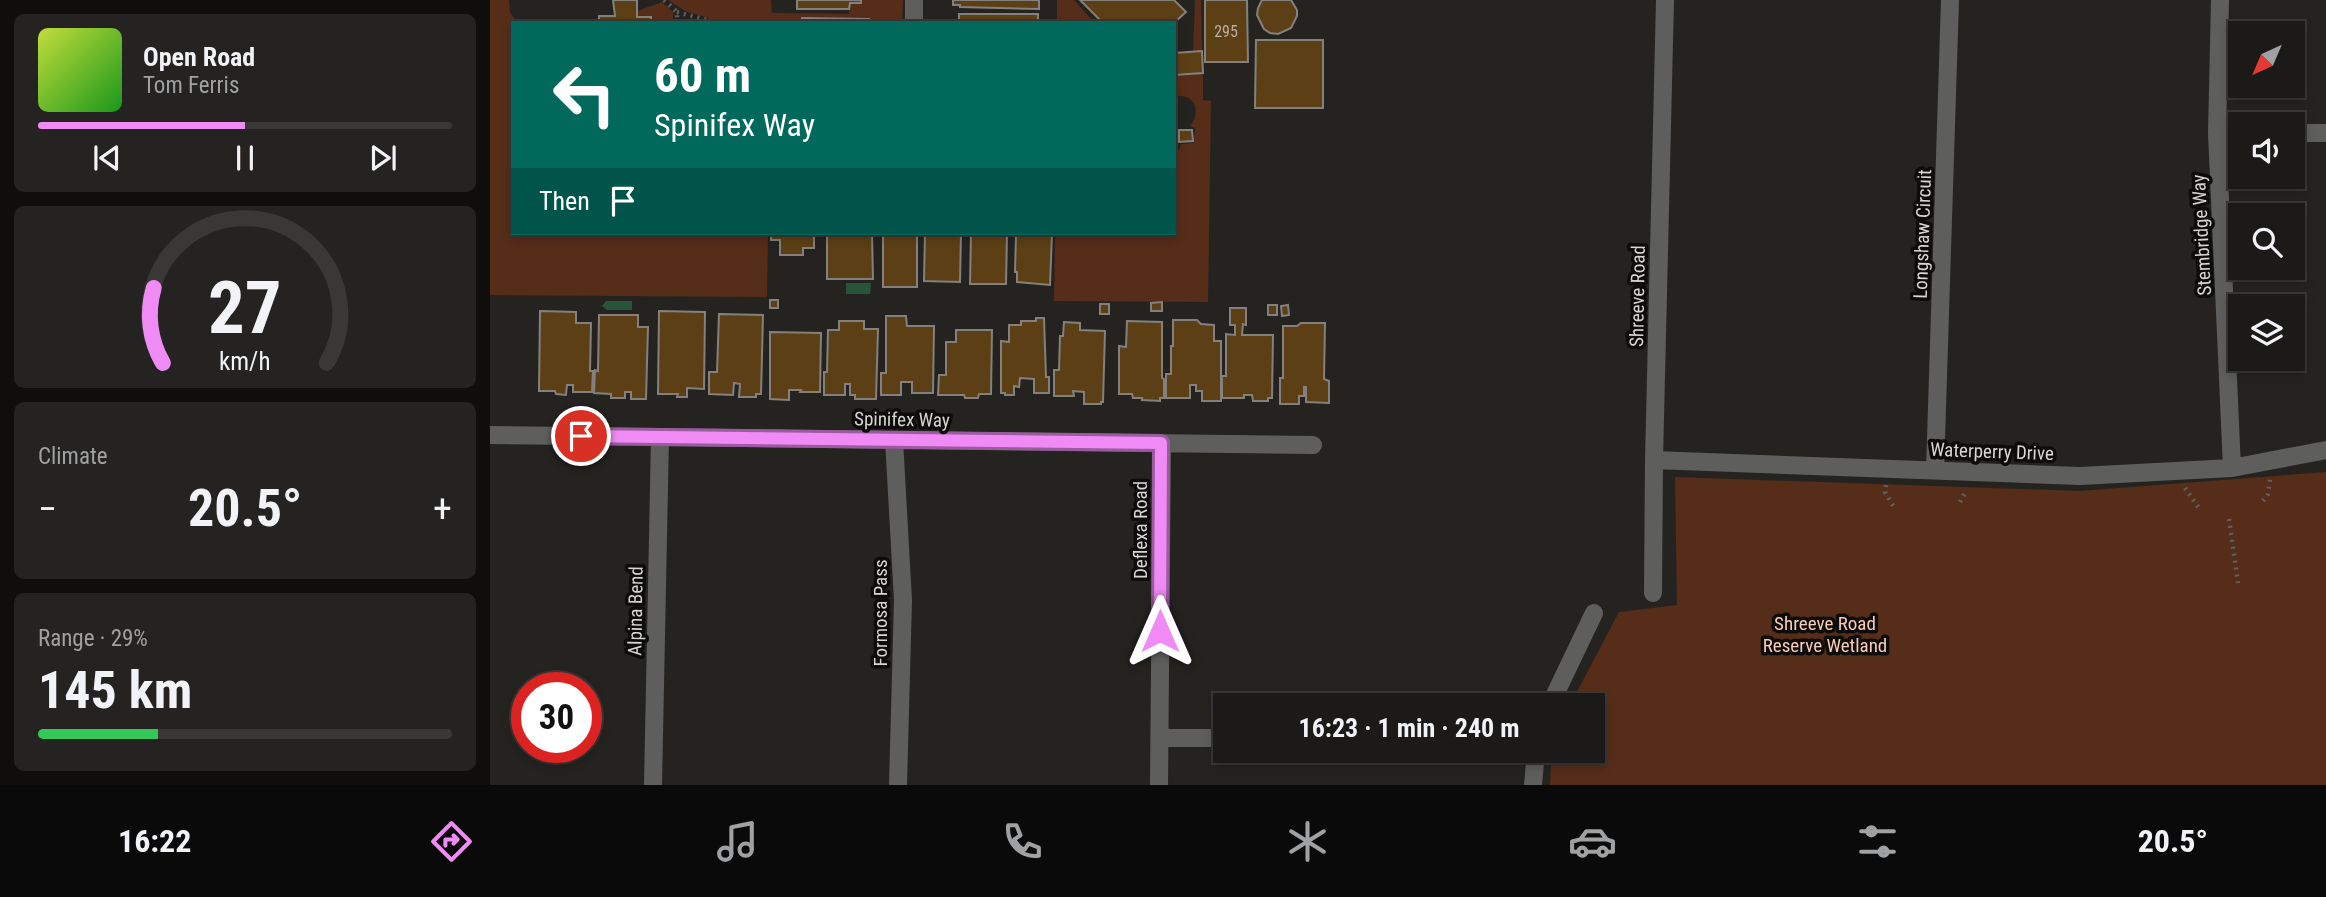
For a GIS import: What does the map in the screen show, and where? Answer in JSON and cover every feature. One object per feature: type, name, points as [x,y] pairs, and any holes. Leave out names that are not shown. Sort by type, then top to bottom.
[{"type":"street","points":[[914,0],[914,21]]},
{"type":"street","name":"Shreeve Road","points":[[1653,593],[1665,0]]},
{"type":"street","name":"Longshaw Circuit","points":[[1935,470],[1950,0]]},
{"type":"street","name":"Stembridge Way","points":[[2220,0],[2217,133],[2232,468]]},
{"type":"street","points":[[2217,133],[2228,133]]},
{"type":"street","points":[[2305,133],[2326,133]]},
{"type":"street","name":"Spinifex Way","points":[[490,435],[1314,445]]},
{"type":"street","name":"Alpina Bend","points":[[653,785],[660,437]]},
{"type":"street","name":"Formosa Pass","points":[[894,440],[903,600],[898,785]]},
{"type":"street","name":"Deflexa Road","points":[[1159,785],[1161,443]]},
{"type":"street","name":"Waterperry Drive","points":[[1654,460],[2080,476],[2232,468],[2326,450]]},
{"type":"street","points":[[1556,693],[1594,613]]},
{"type":"street","points":[[1160,738],[1213,738]]},
{"type":"street","points":[[1533,785],[1534,763]]},
{"type":"path","points":[[664,0],[677,12],[707,21]]},
{"type":"path","points":[[677,12],[677,21]]},
{"type":"path","points":[[2229,519],[2238,583]]},
{"type":"green space","points":[[490,0],[509,0],[510,12],[516,21],[511,21],[509,60],[511,235],[768,235],[767,297],[490,295]]},
{"type":"green space","points":[[668,0],[771,0],[772,13],[849,14],[850,3],[861,3],[861,0],[903,0],[902,21],[803,18],[802,21],[709,21],[709,18],[687,12]]},
{"type":"green space","points":[[1057,0],[1074,0],[1093,21],[1057,21]]},
{"type":"green space","points":[[1195,0],[1201,0],[1202,51],[1193,51]]},
{"type":"green space","points":[[662,2],[673,12],[673,21],[651,21],[650,17],[637,17],[637,11]]},
{"type":"green space","points":[[1203,73],[1203,100],[1211,101],[1208,302],[1054,301],[1055,235],[1176,235],[1176,150],[1179,150],[1181,144],[1194,143],[1195,128],[1190,126],[1196,109],[1187,98],[1176,96],[1176,75]]},
{"type":"green space","name":"Shreeve Road Reserve Wetland","points":[[2326,472],[2326,785],[1550,785],[1551,763],[1605,763],[1605,693],[1576,693],[1619,612],[1677,605],[1675,477],[2080,491]]},
{"type":"shaded area","points":[[846,283],[871,283],[870,294],[846,294]]},
{"type":"shaded area","points":[[606,301],[632,301],[632,310],[607,310],[602,306]]},
{"type":"building","points":[[613,0],[637,0],[637,17],[651,17],[651,21],[599,21],[599,16],[615,16]]},
{"type":"building","points":[[797,0],[861,0],[861,3],[850,3],[849,9],[797,9]]},
{"type":"building","points":[[953,0],[1039,0],[1039,9],[960,7],[953,5]]},
{"type":"building","points":[[1080,0],[1174,0],[1186,12],[1176,21],[1101,21]]},
{"type":"building","points":[[1205,0],[1247,0],[1248,62],[1205,62]]},
{"type":"building","points":[[1262,0],[1291,0],[1297,10],[1297,16],[1291,28],[1278,34],[1264,29],[1257,15]]},
{"type":"building","points":[[959,14],[1038,14],[1038,21],[959,21]]},
{"type":"building","points":[[802,18],[869,19],[869,21],[802,21]]},
{"type":"building","points":[[1256,40],[1323,40],[1323,108],[1255,108]]},
{"type":"building","points":[[1202,51],[1203,73],[1176,75],[1176,53]]},
{"type":"building","points":[[1179,130],[1192,130],[1193,141],[1179,142]]},
{"type":"building","points":[[771,235],[814,235],[814,248],[803,248],[803,255],[780,255],[780,240],[771,240]]},
{"type":"building","points":[[827,235],[872,235],[873,279],[827,279]]},
{"type":"building","points":[[883,235],[917,235],[917,287],[883,287]]},
{"type":"building","points":[[925,235],[961,235],[960,282],[924,281]]},
{"type":"building","points":[[971,235],[1007,235],[1006,284],[970,284]]},
{"type":"building","points":[[1016,235],[1052,235],[1050,285],[1017,282]]},
{"type":"building","points":[[770,300],[778,300],[778,308],[770,308]]},
{"type":"building","points":[[1162,302],[1162,311],[1151,311],[1151,303]]},
{"type":"building","points":[[1100,304],[1109,304],[1109,314],[1100,314]]},
{"type":"building","points":[[1268,305],[1277,305],[1277,315],[1268,315]]},
{"type":"building","points":[[1288,305],[1289,315],[1282,316],[1281,306]]},
{"type":"building","points":[[1230,308],[1246,308],[1246,325],[1243,324],[1242,335],[1273,335],[1272,398],[1268,398],[1268,401],[1253,401],[1252,395],[1244,395],[1244,398],[1222,398],[1222,376],[1226,376],[1226,334],[1235,335],[1235,325],[1230,325]]},
{"type":"building","points":[[540,311],[576,312],[576,323],[591,323],[592,392],[573,392],[573,385],[567,385],[566,395],[556,394],[555,391],[539,391]]},
{"type":"building","points":[[659,311],[705,312],[704,389],[687,388],[687,397],[658,394]]},
{"type":"building","points":[[719,314],[763,315],[761,394],[756,394],[756,397],[739,397],[740,384],[734,383],[733,395],[709,394],[709,372],[717,372]]},
{"type":"building","points":[[599,315],[638,315],[638,327],[648,327],[646,399],[631,399],[631,392],[625,392],[625,398],[611,398],[611,394],[594,393],[595,370],[598,371]]},
{"type":"building","points":[[886,316],[906,316],[907,326],[934,326],[933,393],[912,393],[912,382],[901,382],[901,395],[881,395],[881,373],[886,373]]},
{"type":"building","points":[[1036,318],[1044,318],[1049,393],[1034,393],[1034,379],[1020,378],[1019,387],[1014,386],[1014,395],[1005,395],[1001,393],[1001,341],[1009,342],[1009,325],[1021,325],[1021,321],[1036,321]]},
{"type":"building","points":[[1173,320],[1197,320],[1201,324],[1214,325],[1214,341],[1221,341],[1221,401],[1202,401],[1202,391],[1196,391],[1196,385],[1190,385],[1190,398],[1166,398],[1166,374],[1171,374]]},
{"type":"building","points":[[839,321],[864,321],[864,329],[878,329],[876,399],[855,399],[855,395],[850,395],[850,384],[845,384],[845,395],[824,395],[828,330],[839,330]]},
{"type":"building","points":[[1127,321],[1162,322],[1164,398],[1160,398],[1160,401],[1133,398],[1132,394],[1119,394],[1119,346],[1126,347]]},
{"type":"building","points":[[1064,322],[1080,323],[1080,330],[1105,331],[1101,404],[1084,404],[1084,392],[1073,391],[1074,396],[1054,396],[1054,370],[1059,370],[1060,336],[1063,336]]},
{"type":"building","points":[[1301,323],[1325,323],[1324,379],[1329,381],[1329,403],[1306,402],[1304,387],[1304,396],[1299,396],[1299,404],[1280,404],[1283,326],[1297,326]]},
{"type":"building","points":[[956,330],[992,330],[991,394],[979,394],[978,398],[938,395],[939,375],[946,375],[946,342],[956,342]]},
{"type":"building","points":[[770,332],[821,333],[820,392],[789,390],[789,400],[770,399]]},
{"type":"route","points":[[581,436],[1161,443],[1160,631]]}]
